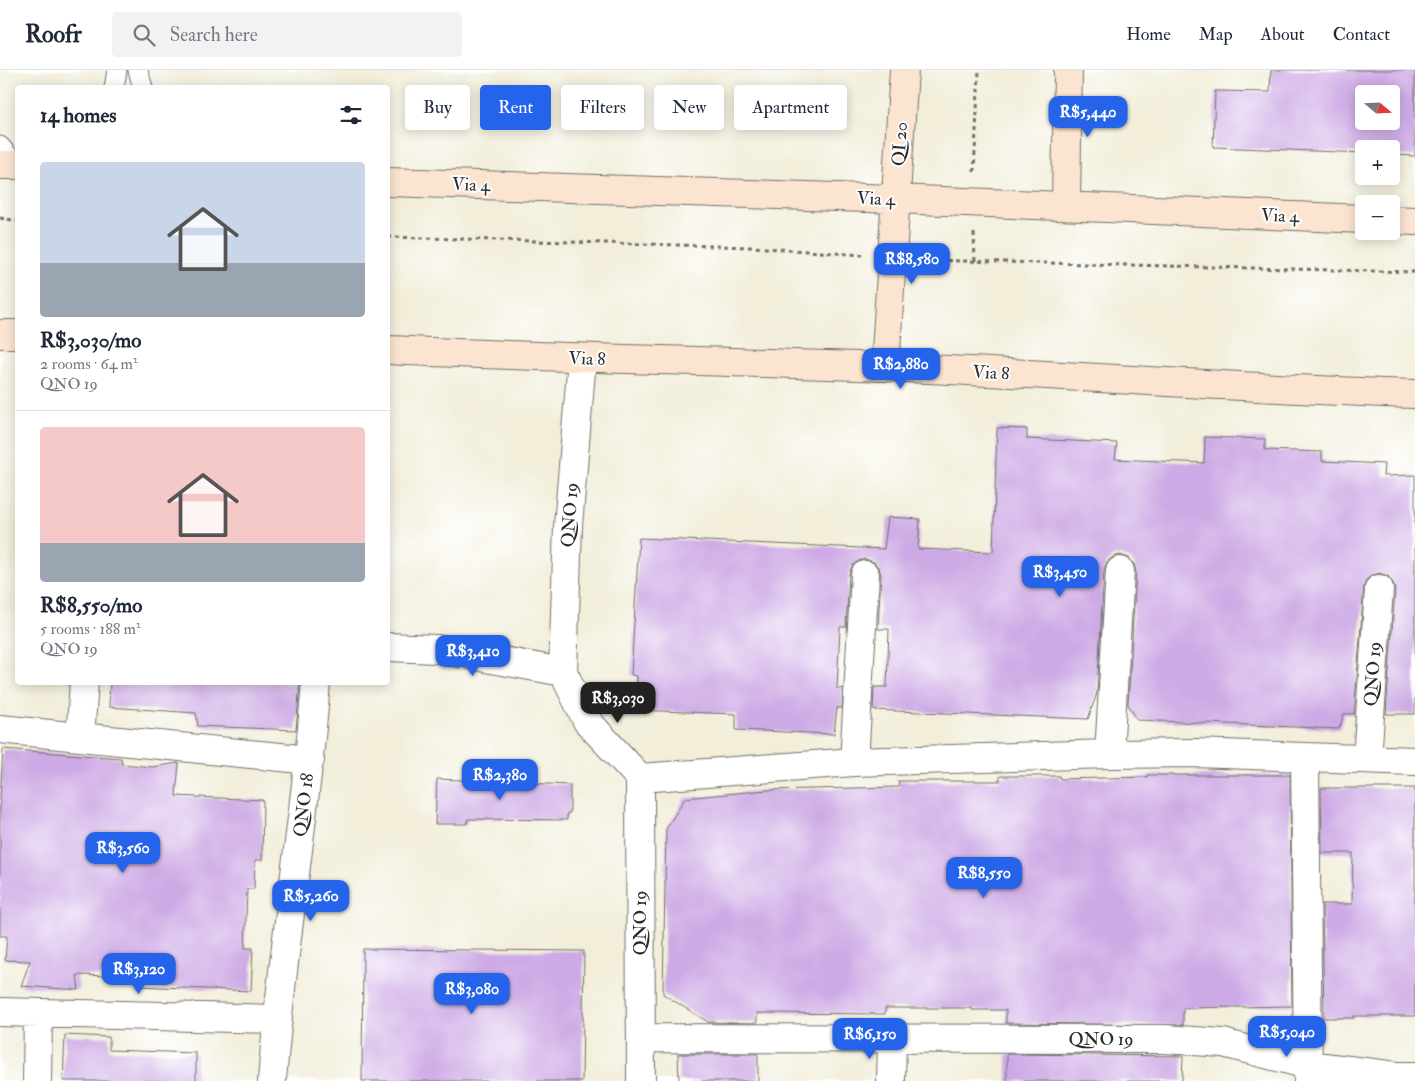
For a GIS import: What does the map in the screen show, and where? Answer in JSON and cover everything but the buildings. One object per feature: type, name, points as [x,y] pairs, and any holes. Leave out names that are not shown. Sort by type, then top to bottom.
[{"type":"main road","name":"QI 20","points":[[885,367],[904,70]]},
{"type":"main road","points":[[1066,206],[1068,70]]},
{"type":"main road","points":[[0,165],[15,165]]},
{"type":"main road","name":"Via 4","points":[[390,182],[896,199],[1355,219]]},
{"type":"main road","points":[[1400,220],[1415,221]]},
{"type":"main road","points":[[0,334],[15,334]]},
{"type":"main road","name":"Via 8","points":[[390,350],[582,359],[885,367],[1254,388],[1415,394]]},
{"type":"street","name":"QNO 19","points":[[582,359],[568,526],[563,672],[587,721],[640,778],[641,1081]]},
{"type":"street","points":[[1109,754],[1120,571]]},
{"type":"street","points":[[854,762],[865,575]]},
{"type":"street","name":"QNO 19","points":[[1367,759],[1379,589]]},
{"type":"street","points":[[390,648],[437,649],[563,672]]},
{"type":"street","points":[[80,737],[84,685]]},
{"type":"street","points":[[310,760],[316,685]]},
{"type":"street","name":"QNO 18","points":[[0,729],[310,760],[277,1019],[272,1081]]},
{"type":"street","points":[[640,778],[854,762],[1109,754],[1194,753],[1415,761]]},
{"type":"street","points":[[1305,758],[1308,1073]]},
{"type":"street","points":[[0,1012],[277,1019]]},
{"type":"street","points":[[37,1081],[38,1013]]},
{"type":"street","name":"QNO 19","points":[[641,1038],[892,1040],[1165,1039],[1223,1043],[1308,1073],[1415,1076]]},
{"type":"street","points":[[891,1081],[892,1040]]},
{"type":"lane","points":[[115,85],[118,70]]},
{"type":"lane","points":[[138,70],[142,85]]},
{"type":"lane","points":[[0,146],[15,163]]},
{"type":"path","points":[[975,261],[972,203],[979,70]]},
{"type":"path","points":[[0,218],[15,220]]}]
